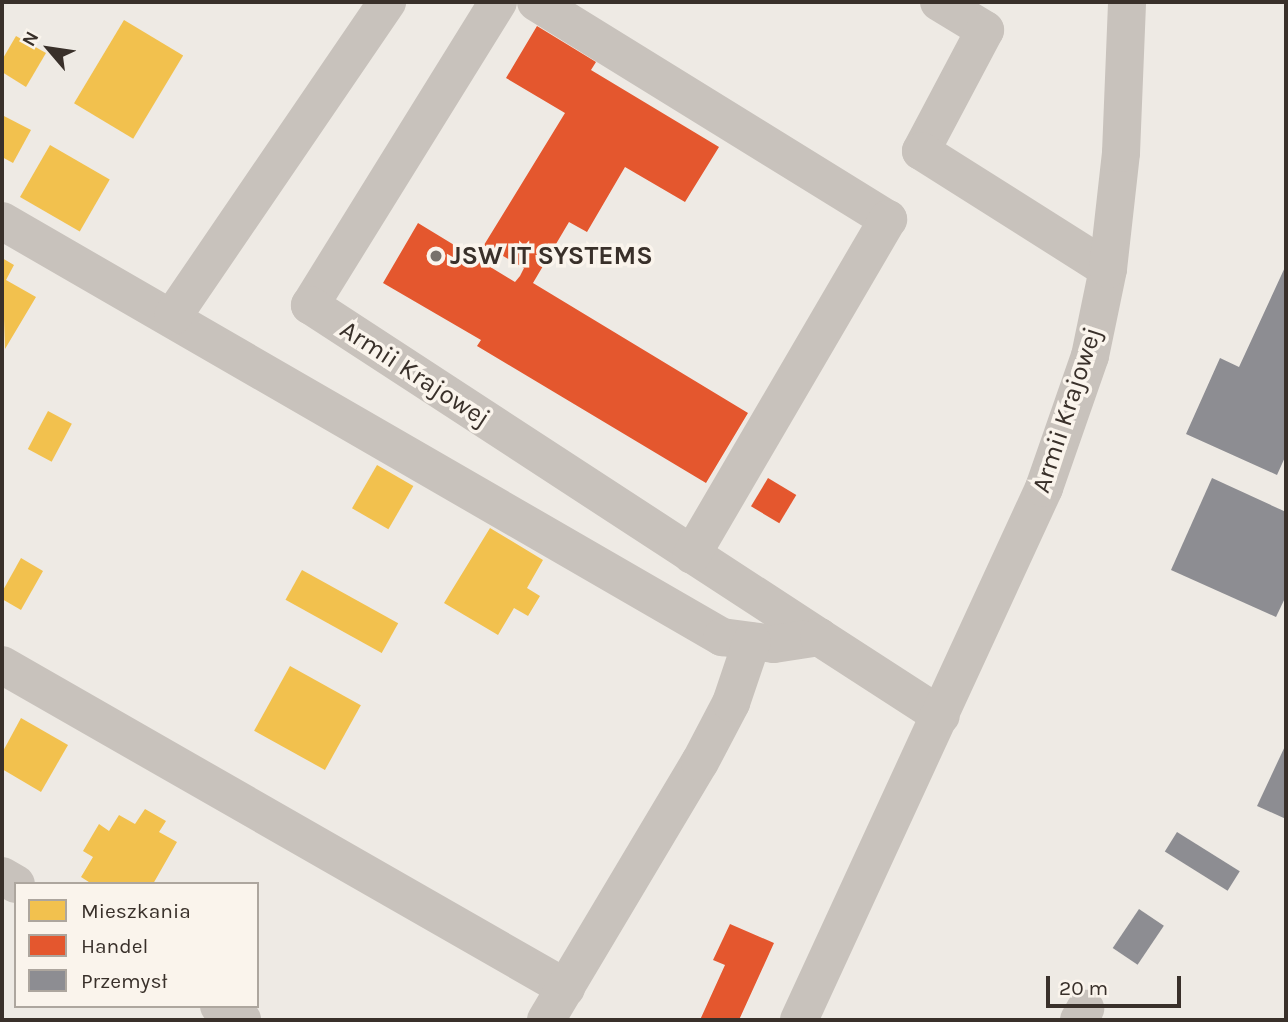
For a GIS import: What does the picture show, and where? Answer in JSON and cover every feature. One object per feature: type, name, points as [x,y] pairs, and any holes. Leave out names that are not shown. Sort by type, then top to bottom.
[{"type":"street","points":[[173,316],[387,2]]},
{"type":"street","name":"Armii Krajowej","points":[[498,2],[310,306],[941,716]]},
{"type":"street","points":[[536,2],[888,219],[692,555]]},
{"type":"street","points":[[939,2],[985,30],[921,151],[1108,270]]},
{"type":"street","name":"Armii Krajowej","points":[[799,1020],[1044,488],[1090,356],[1108,270],[1128,59],[1127,2]]},
{"type":"street","points":[[2,221],[173,316],[722,637],[774,644],[819,637]]},
{"type":"street","points":[[546,1020],[700,762],[731,703],[752,641]]},
{"type":"street","points":[[2,664],[566,988]]},
{"type":"street","points":[[222,1008],[242,1020]]},
{"type":"building: Mieszkania","points":[[124,20],[183,56],[133,139],[74,103]]},
{"type":"building: Mieszkania","points":[[16,36],[46,53],[26,87],[2,72],[2,60]]},
{"type":"building: Mieszkania","points":[[2,115],[31,130],[13,163],[2,157]]},
{"type":"building: Mieszkania","points":[[50,145],[110,180],[80,231],[20,197]]},
{"type":"building: Mieszkania","points":[[2,258],[14,265],[6,280],[36,297],[5,349]]},
{"type":"building: Mieszkania","points":[[48,411],[72,424],[52,462],[28,449]]},
{"type":"building: Mieszkania","points":[[377,465],[413,486],[388,529],[352,508]]},
{"type":"building: Mieszkania","points":[[490,528],[543,560],[527,588],[540,596],[528,616],[514,608],[498,635],[444,603]]},
{"type":"building: Mieszkania","points":[[21,558],[43,571],[21,610],[2,599],[2,592]]},
{"type":"building: Mieszkania","points":[[302,570],[398,623],[382,653],[286,600]]},
{"type":"building: Mieszkania","points":[[290,666],[361,705],[325,770],[254,731]]},
{"type":"building: Mieszkania","points":[[21,718],[68,745],[41,792],[2,769],[2,753]]},
{"type":"building: Mieszkania","points":[[145,809],[166,821],[159,832],[177,842],[154,882],[89,882],[81,877],[93,857],[83,851],[99,824],[109,831],[119,815],[135,824]]},
{"type":"building: Handel","name":"JSW IT SYSTEMS","points":[[537,26],[596,62],[591,70],[719,147],[685,202],[625,167],[587,232],[569,222],[533,283],[748,413],[706,483],[477,346],[481,340],[383,283],[418,223],[515,282],[520,276],[524,268],[484,245],[565,113],[506,78]]},
{"type":"building: Handel","points":[[768,478],[796,495],[779,523],[751,506]]},
{"type":"building: Handel","points":[[730,924],[774,943],[739,1020],[700,1020],[725,965],[713,960]]},
{"type":"building: Przemysł","points":[[1286,265],[1286,455],[1277,475],[1186,434],[1220,358],[1239,367]]},
{"type":"building: Przemysł","points":[[1212,478],[1286,512],[1286,596],[1276,617],[1171,570]]},
{"type":"building: Przemysł","points":[[1286,744],[1286,819],[1257,806]]},
{"type":"building: Przemysł","points":[[1177,832],[1240,871],[1228,891],[1165,852]]},
{"type":"building: Przemysł","points":[[1139,909],[1164,926],[1138,965],[1113,948]]},
{"type":"place","name":"JSW IT SYSTEMS","points":[[436,256]]}]
